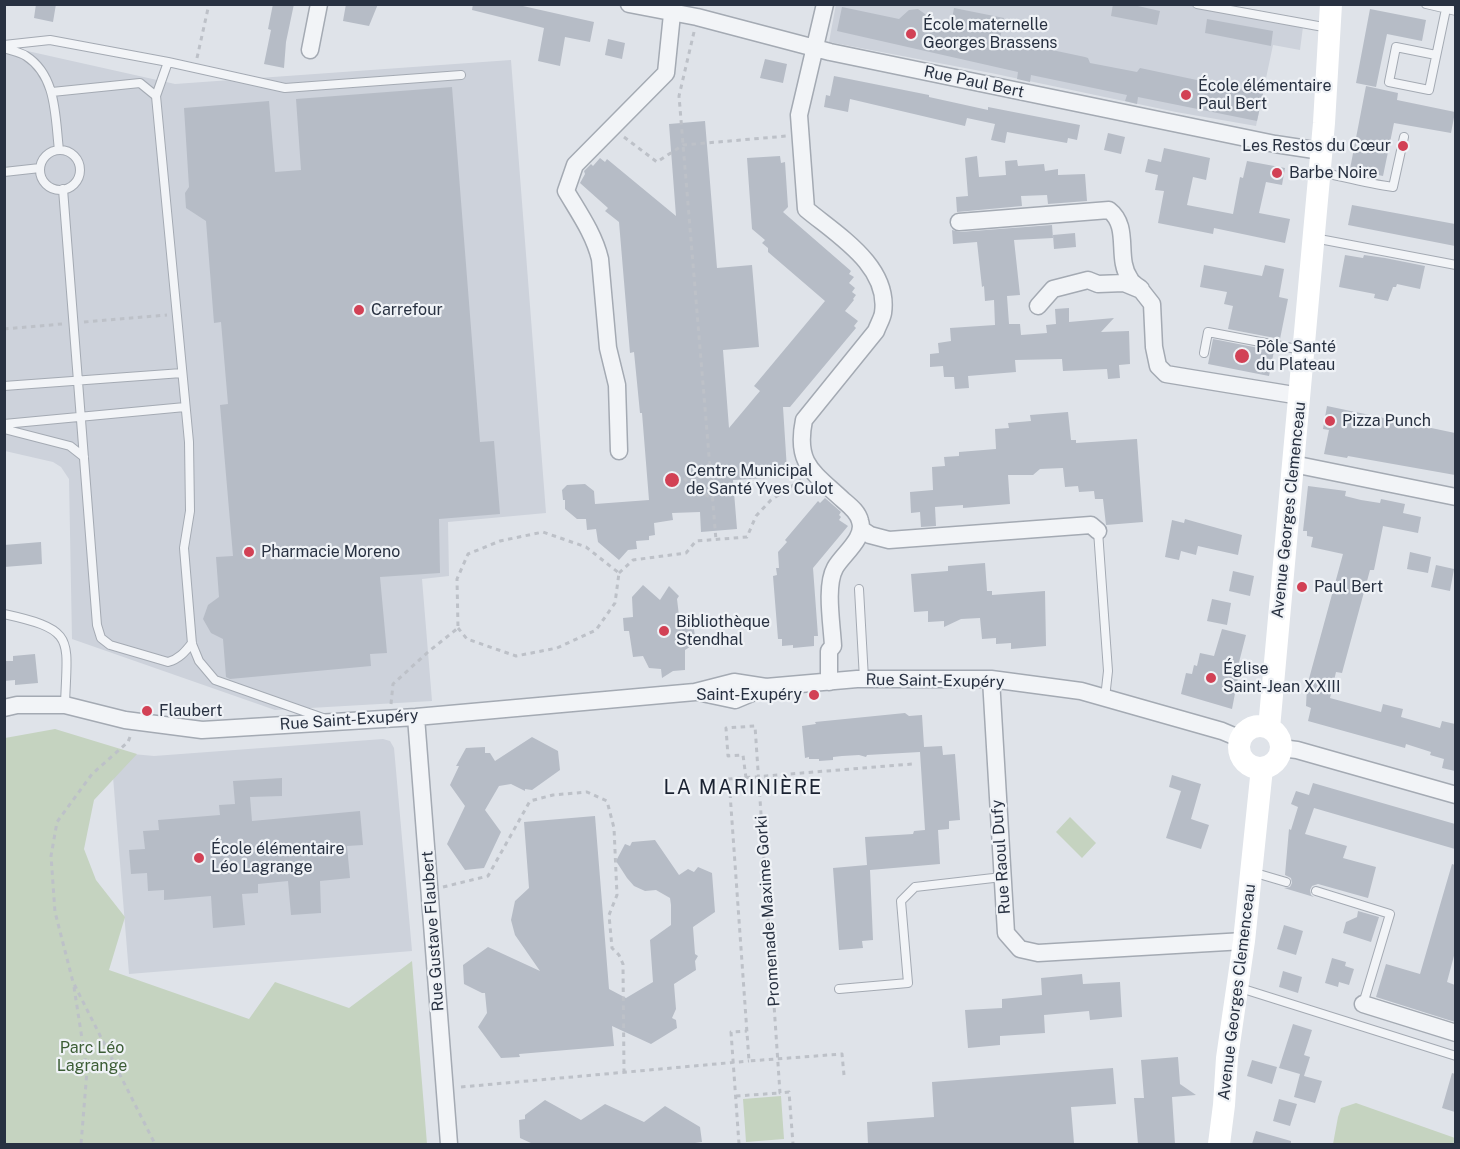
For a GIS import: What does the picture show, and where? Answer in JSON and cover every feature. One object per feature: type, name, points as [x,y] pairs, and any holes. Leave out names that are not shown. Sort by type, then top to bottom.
[{"type":"main road","name":"Avenue Georges Clemenceau","points":[[1269,728],[1314,238],[1331,4]]},
{"type":"main road","points":[[1256,726],[1269,728],[1278,736],[1280,754],[1273,764],[1262,768],[1248,764],[1243,759],[1239,746],[1241,739],[1245,733],[1256,726]]},
{"type":"main road","name":"Avenue Georges Clemenceau","points":[[1219,1144],[1227,1058],[1244,941],[1262,768]]},
{"type":"street","points":[[310,50],[319,4]]},
{"type":"street","name":"Rue Paul Bert","points":[[629,4],[672,14],[696,11],[814,48],[1275,144],[1320,162]]},
{"type":"street","points":[[825,4],[799,115],[806,209],[862,256],[877,279],[883,297],[883,315],[876,331],[804,420],[800,438],[803,458],[813,472],[855,511],[861,529],[858,537],[834,568],[830,580],[833,646],[829,651],[829,682]]},
{"type":"street","points":[[619,451],[617,385],[608,348],[600,259],[589,229],[566,191],[575,165],[666,73],[672,14]]},
{"type":"street","points":[[959,222],[1108,210],[1116,216],[1121,229],[1129,278],[1152,304],[1154,347],[1158,366],[1166,374],[1300,396]]},
{"type":"street","points":[[1038,306],[1053,289],[1088,280],[1098,284],[1124,283],[1142,290]]},
{"type":"street","points":[[1293,464],[1455,497]]},
{"type":"street","points":[[861,529],[870,535],[889,540],[1091,525],[1098,531]]},
{"type":"street","name":"Rue Saint-Exupéry","points":[[4,708],[17,705],[65,705],[137,722],[202,730],[416,717],[695,692],[735,700],[766,687],[864,679],[991,679],[1081,691],[1222,731],[1241,739]]},
{"type":"street","name":"Rue Raoul Dufy","points":[[991,679],[1006,933],[1020,949],[1038,953],[1244,941]]},
{"type":"street","name":"Rue Gustave Flaubert","points":[[416,717],[449,1144]]},
{"type":"street","points":[[1281,748],[1297,750],[1455,795]]},
{"type":"street","points":[[1363,1004],[1455,1033]]},
{"type":"lane","points":[[1197,4],[1329,28]]},
{"type":"lane","points":[[1426,4],[1455,11]]},
{"type":"lane","points":[[1436,55],[1396,47],[1389,82],[1429,90],[1446,9]]},
{"type":"lane","points":[[4,47],[50,40],[168,62],[285,88],[461,75]]},
{"type":"lane","points":[[4,47],[25,55],[40,67],[52,92],[59,150]]},
{"type":"lane","points":[[168,62],[156,96],[189,442],[190,511],[184,548],[188,619],[192,643],[199,661],[215,680],[332,721]]},
{"type":"lane","points":[[52,92],[140,82],[156,96]]},
{"type":"lane","points":[[1320,162],[1364,184],[1393,187],[1404,137]]},
{"type":"lane","points":[[59,150],[74,156],[80,171],[75,183],[63,189],[52,188],[40,175],[42,160],[46,155],[59,150]]},
{"type":"lane","points":[[4,172],[40,168]]},
{"type":"lane","points":[[63,189],[97,625],[101,638],[110,645],[168,662],[183,655],[192,643]]},
{"type":"lane","points":[[1314,238],[1455,265]]},
{"type":"lane","points":[[1204,353],[1208,332],[1304,351]]},
{"type":"lane","points":[[4,386],[182,373]]},
{"type":"lane","points":[[4,424],[80,415],[185,407]]},
{"type":"lane","points":[[4,429],[70,446],[84,457]]},
{"type":"lane","points":[[1098,531],[1108,671],[1105,698]]},
{"type":"lane","points":[[859,589],[864,679]]},
{"type":"lane","points":[[4,614],[52,628],[61,635],[67,646],[65,705]]},
{"type":"lane","points":[[1251,872],[1286,882]]},
{"type":"lane","points":[[839,989],[908,983],[901,901],[915,887],[1002,877]]},
{"type":"lane","points":[[1316,891],[1390,914],[1363,1004]]},
{"type":"lane","points":[[1237,987],[1455,1056]]},
{"type":"path","points":[[194,68],[209,4]]},
{"type":"path","points":[[696,11],[679,96],[716,540]]},
{"type":"path","points":[[612,128],[657,162],[683,145],[801,134]]},
{"type":"path","points":[[4,329],[176,314]]},
{"type":"path","points":[[619,573],[586,547],[543,532],[500,541],[468,554],[457,579],[458,628],[467,639],[516,656],[557,648],[596,630],[615,603],[619,573],[633,560],[686,553],[696,541],[747,537],[756,516],[771,500],[813,472]]},
{"type":"path","points":[[684,478],[694,489],[712,498]]},
{"type":"path","points":[[390,718],[393,684],[458,628]]},
{"type":"path","points":[[81,1144],[87,1071],[73,982],[55,912],[51,856],[57,822],[92,774],[128,742],[137,722]]},
{"type":"path","name":"Promenade Maxime Gorki","points":[[746,778],[743,755],[728,756],[726,728],[755,726],[780,1093],[789,1092],[793,1144]]},
{"type":"path","points":[[749,1061],[729,779],[912,764]]},
{"type":"path","points":[[429,891],[488,876],[530,801],[553,795],[587,792],[607,801],[614,828],[617,895],[609,915],[612,948],[619,955],[623,964],[624,1072]]},
{"type":"path","points":[[73,982],[155,1144]]},
{"type":"path","points":[[739,1144],[731,1032],[747,1031]]},
{"type":"path","points":[[445,1088],[842,1054],[844,1075]]},
{"type":"path","points":[[736,1096],[780,1093]]},
{"type":"shaded area","points":[[836,4],[1225,4],[1304,19],[1300,50],[1273,45],[1256,126],[829,42]]},
{"type":"shaded area","points":[[5,46],[175,84],[511,60],[546,513],[448,522],[449,576],[422,579],[432,701],[275,710],[72,639],[69,479],[61,467],[53,462],[5,451]]},
{"type":"shaded area","points":[[383,739],[390,741],[394,748],[412,951],[129,974],[111,752],[154,756]]},
{"type":"green space","name":"Parc Léo Lagrange","points":[[55,729],[137,754],[94,800],[84,849],[96,880],[125,917],[109,970],[249,1019],[275,982],[349,1008],[412,961],[427,1144],[5,1144],[5,738]]},
{"type":"green space","points":[[1070,817],[1096,843],[1082,858],[1056,832]]},
{"type":"green space","points":[[781,1096],[784,1139],[746,1142],[743,1099]]},
{"type":"green space","points":[[1356,1103],[1455,1138],[1455,1144],[1333,1144],[1341,1108]]},
{"type":"building","points":[[36,4],[56,4],[53,22],[34,18]]},
{"type":"building","points":[[273,4],[294,4],[286,42],[284,68],[264,64],[271,30],[268,29]]},
{"type":"building","points":[[346,4],[378,4],[369,26],[343,21]]},
{"type":"building","points":[[473,4],[514,4],[594,22],[590,42],[565,37],[560,66],[538,61],[544,28],[472,10]]},
{"type":"building","points":[[1113,4],[1129,4],[1160,11],[1157,25],[1111,16]]},
{"type":"building","points":[[842,7],[899,19],[909,10],[918,9],[925,14],[930,26],[950,30],[954,8],[1004,18],[1000,39],[1085,57],[1090,63],[1137,72],[1140,68],[1263,94],[1257,121],[1138,97],[1137,104],[1125,101],[1127,95],[1031,75],[1030,82],[1017,79],[1018,72],[837,31]]},
{"type":"building","points":[[1370,9],[1426,20],[1422,41],[1387,34],[1376,87],[1356,83]]},
{"type":"building","points":[[1207,19],[1273,31],[1271,46],[1205,33]]},
{"type":"building","points":[[608,39],[625,43],[622,59],[605,55]]},
{"type":"building","points":[[765,59],[787,64],[783,83],[760,78]]},
{"type":"building","points":[[834,76],[929,95],[929,97],[988,110],[988,107],[1080,125],[1077,140],[1068,138],[1067,143],[1007,132],[1005,143],[991,140],[995,124],[967,118],[965,126],[850,99],[848,112],[824,107],[826,95],[830,96]]},
{"type":"building","points":[[1366,86],[1398,93],[1397,100],[1455,112],[1451,133],[1394,123],[1383,176],[1350,169]]},
{"type":"building","points":[[452,87],[480,442],[494,441],[500,514],[439,519],[440,573],[380,577],[387,653],[370,654],[371,666],[230,679],[226,677],[223,639],[211,633],[203,619],[208,605],[219,597],[216,557],[233,556],[220,405],[228,404],[221,322],[214,323],[206,221],[186,208],[185,193],[189,187],[184,108],[269,101],[275,172],[301,170],[296,99]]},
{"type":"building","points":[[705,121],[717,268],[752,265],[759,347],[723,350],[729,428],[760,391],[754,386],[825,301],[768,252],[768,248],[762,243],[765,240],[752,229],[747,158],[780,156],[781,163],[785,162],[788,207],[783,212],[851,271],[849,274],[854,277],[849,283],[855,288],[852,292],[856,295],[845,311],[858,321],[854,326],[856,328],[790,407],[783,407],[787,470],[783,470],[784,477],[733,480],[737,529],[701,532],[700,512],[672,513],[673,520],[654,523],[655,535],[649,536],[649,540],[636,541],[637,549],[628,550],[619,560],[598,542],[596,529],[587,530],[586,519],[577,519],[565,509],[565,500],[563,500],[562,490],[567,485],[585,484],[594,491],[595,504],[649,500],[642,413],[640,413],[634,352],[630,353],[619,222],[605,211],[608,208],[580,183],[585,174],[584,171],[591,164],[593,166],[600,158],[605,162],[607,159],[676,216],[669,124]]},
{"type":"building","points":[[1108,133],[1125,137],[1121,154],[1104,150]]},
{"type":"building","points":[[1164,148],[1210,158],[1206,180],[1193,177],[1187,205],[1233,214],[1240,177],[1243,178],[1247,161],[1285,168],[1282,185],[1266,182],[1259,213],[1290,219],[1285,243],[1214,228],[1213,234],[1158,223],[1164,191],[1155,190],[1158,175],[1145,172],[1148,159],[1161,162]]},
{"type":"building","points":[[977,156],[979,177],[1006,175],[1005,161],[1017,160],[1018,166],[1044,164],[1045,171],[1058,169],[1058,175],[1085,174],[1087,201],[1048,204],[1047,195],[1021,196],[1022,206],[957,212],[956,197],[968,196],[965,158]]},
{"type":"building","points":[[1352,205],[1455,224],[1455,246],[1348,225]]},
{"type":"building","points":[[1052,225],[1053,238],[1014,240],[1020,295],[1007,296],[1009,324],[1020,324],[1021,335],[1047,333],[1046,325],[1056,324],[1055,309],[1069,308],[1069,322],[1114,318],[1101,332],[1129,331],[1130,364],[1119,365],[1120,378],[1108,379],[1107,369],[1063,371],[1062,359],[1015,360],[1016,372],[968,376],[969,388],[955,389],[954,377],[944,377],[943,366],[930,367],[930,354],[939,353],[938,343],[951,341],[950,328],[995,325],[994,300],[985,301],[977,242],[953,244],[952,230],[960,232]]},
{"type":"building","points":[[1075,233],[1076,247],[1054,249],[1053,235]]},
{"type":"building","points":[[1345,255],[1363,258],[1364,255],[1425,266],[1420,289],[1397,284],[1393,287],[1388,301],[1374,298],[1375,294],[1339,287]]},
{"type":"building","points":[[1204,265],[1262,276],[1265,265],[1284,269],[1279,297],[1288,299],[1280,339],[1228,329],[1233,306],[1224,304],[1227,292],[1200,287]]},
{"type":"building","name":"Pôle Santé du Plateau","points":[[1213,339],[1274,351],[1269,376],[1208,364]]},
{"type":"building","points":[[1327,406],[1455,433],[1455,475],[1348,456],[1347,458],[1324,454],[1329,430],[1323,429]]},
{"type":"building","points":[[1068,412],[1071,440],[1076,440],[1076,443],[1137,439],[1143,522],[1106,525],[1103,499],[1095,499],[1094,491],[1079,492],[1078,486],[1065,487],[1063,468],[1040,469],[1033,475],[1008,475],[1010,504],[963,508],[963,505],[935,507],[936,526],[921,527],[920,512],[911,513],[910,492],[933,490],[932,467],[945,466],[944,457],[959,456],[959,452],[996,449],[995,429],[1009,428],[1008,423],[1031,421],[1030,415]]},
{"type":"building","points":[[1308,486],[1346,491],[1345,496],[1361,500],[1380,503],[1381,499],[1405,504],[1403,513],[1421,517],[1418,533],[1383,526],[1374,570],[1370,570],[1342,673],[1336,672],[1330,698],[1381,712],[1383,704],[1403,709],[1401,717],[1440,728],[1442,721],[1455,724],[1455,771],[1442,768],[1444,759],[1430,755],[1431,752],[1406,744],[1405,748],[1308,721],[1311,708],[1306,706],[1307,686],[1343,554],[1311,547],[1313,537],[1307,536],[1307,531],[1303,531]]},
{"type":"building","points":[[825,498],[841,512],[839,520],[848,526],[813,568],[818,636],[814,636],[814,646],[793,648],[793,645],[782,646],[782,639],[778,639],[773,576],[777,575],[776,568],[779,568],[778,552],[787,542],[785,540],[818,501],[820,503]]},
{"type":"building","points":[[1185,519],[1242,535],[1238,555],[1198,546],[1196,555],[1181,551],[1179,560],[1165,557],[1172,520],[1184,523]]},
{"type":"building","points":[[41,542],[42,564],[4,567],[4,545]]},
{"type":"building","points":[[1410,552],[1431,557],[1428,573],[1407,569]]},
{"type":"building","points":[[985,563],[987,591],[992,591],[992,595],[1045,591],[1046,646],[1011,649],[1011,643],[996,644],[996,638],[982,639],[980,618],[961,619],[944,627],[944,621],[928,622],[928,611],[914,612],[911,574],[948,571],[948,566]]},
{"type":"building","points":[[1436,565],[1454,569],[1450,591],[1431,587]]},
{"type":"building","points":[[1233,571],[1254,576],[1250,596],[1229,591]]},
{"type":"building","name":"Bibliothèque Stendhal","points":[[643,585],[660,600],[669,586],[679,596],[677,599],[680,624],[693,623],[695,636],[693,645],[685,650],[685,670],[673,671],[662,678],[661,669],[649,668],[643,656],[633,657],[629,631],[624,631],[623,618],[633,617],[632,597]]},
{"type":"building","points":[[1212,599],[1231,603],[1227,625],[1207,621]]},
{"type":"building","name":"Église Saint-Jean XXIII","points":[[1222,629],[1246,635],[1235,678],[1238,678],[1232,709],[1181,694],[1186,673],[1192,674],[1194,665],[1197,666],[1200,653],[1214,656]]},
{"type":"building","points":[[35,654],[38,683],[15,685],[15,680],[4,681],[4,661],[13,661],[13,656]]},
{"type":"building","points":[[905,713],[909,716],[922,715],[924,747],[942,746],[943,755],[955,754],[960,820],[949,821],[949,829],[938,830],[940,864],[870,870],[873,940],[862,941],[863,948],[839,950],[833,868],[867,865],[865,837],[913,834],[914,831],[925,830],[920,752],[867,755],[866,757],[842,756],[833,757],[833,760],[819,761],[819,759],[809,759],[809,757],[805,758],[802,726],[816,724],[815,722]]},
{"type":"building","points":[[532,737],[558,751],[560,770],[532,790],[525,789],[525,791],[511,784],[499,786],[485,810],[501,832],[484,868],[465,870],[447,844],[465,806],[450,785],[459,766],[456,766],[466,748],[485,747],[485,753],[490,753],[495,761]]},
{"type":"building","points":[[1172,775],[1201,784],[1191,819],[1209,825],[1201,849],[1166,838],[1181,791],[1169,787]]},
{"type":"building","points":[[282,778],[282,796],[250,797],[252,821],[360,811],[363,845],[347,846],[350,878],[320,881],[321,913],[291,915],[288,881],[258,884],[258,893],[242,894],[245,925],[213,928],[211,896],[164,900],[164,890],[148,891],[147,873],[131,874],[129,850],[145,849],[143,831],[159,830],[158,820],[220,815],[219,805],[235,804],[233,781]]},
{"type":"building","points":[[1313,783],[1455,824],[1455,849],[1314,808],[1305,834],[1347,846],[1343,858],[1376,867],[1368,898],[1318,884],[1312,886],[1310,890],[1314,897],[1284,888],[1290,887],[1292,883],[1291,878],[1285,875],[1289,829],[1291,830],[1298,807],[1291,804],[1296,791],[1309,795]]},
{"type":"building","points":[[595,816],[609,989],[626,998],[653,982],[650,940],[671,925],[671,905],[670,898],[656,890],[645,891],[634,886],[627,878],[616,861],[625,844],[630,846],[632,842],[655,840],[679,875],[688,869],[694,872],[698,867],[712,873],[715,912],[693,927],[695,954],[698,956],[695,961],[696,970],[674,984],[676,1009],[672,1018],[676,1020],[677,1028],[651,1044],[612,1026],[614,1046],[519,1054],[520,1057],[501,1058],[478,1027],[487,1013],[485,993],[464,984],[463,965],[488,947],[540,971],[515,935],[511,920],[515,901],[529,888],[524,822]]},
{"type":"building","points":[[1452,864],[1455,865],[1455,952],[1447,982],[1455,985],[1455,1022],[1376,997],[1386,964],[1420,974]]},
{"type":"building","points":[[1358,911],[1379,917],[1371,942],[1343,933],[1346,922],[1357,917]]},
{"type":"building","points":[[1284,925],[1303,931],[1296,955],[1277,949]]},
{"type":"building","points":[[1332,958],[1346,962],[1345,966],[1354,969],[1349,985],[1339,982],[1338,987],[1325,983]]},
{"type":"building","points":[[1283,971],[1302,977],[1298,993],[1279,987]]},
{"type":"building","points":[[1082,974],[1083,984],[1120,982],[1122,1017],[1090,1020],[1089,1011],[1044,1015],[1045,1033],[1000,1036],[1000,1045],[968,1048],[965,1010],[1002,1008],[1002,999],[1042,995],[1041,978]]},
{"type":"building","points":[[1293,1024],[1312,1030],[1304,1055],[1310,1057],[1304,1076],[1322,1081],[1315,1103],[1294,1097],[1300,1074],[1279,1068]]},
{"type":"building","points":[[1178,1057],[1180,1084],[1196,1095],[1172,1097],[1175,1144],[1138,1144],[1134,1098],[1144,1098],[1141,1060]]},
{"type":"building","points":[[1252,1060],[1277,1067],[1272,1084],[1247,1076]]},
{"type":"building","points":[[1113,1068],[1116,1104],[1071,1107],[1074,1143],[868,1144],[867,1122],[934,1117],[932,1082]]},
{"type":"building","points":[[1452,1073],[1455,1074],[1455,1112],[1442,1108]]},
{"type":"building","points":[[1279,1099],[1297,1104],[1290,1126],[1273,1121]]},
{"type":"building","points":[[545,1100],[581,1120],[605,1104],[644,1122],[665,1106],[700,1127],[702,1142],[695,1144],[533,1144],[520,1138],[519,1120],[525,1119],[525,1115]]},
{"type":"building","points":[[1256,1131],[1291,1141],[1291,1144],[1252,1144]]},
{"type":"place","name":"École maternelle Georges Brassens","points":[[911,34]]},
{"type":"place","name":"École élémentaire Paul Bert","points":[[1186,95]]},
{"type":"place","name":"Les Restos du Cœur","points":[[1403,146]]},
{"type":"place","name":"Barbe Noire","points":[[1277,173]]},
{"type":"place","name":"Carrefour","points":[[359,310]]},
{"type":"place","name":"Pôle Santé du Plateau","points":[[1242,356]]},
{"type":"place","name":"Pizza Punch","points":[[1330,421]]},
{"type":"place","name":"Centre Municipal de Santé Yves Culot","points":[[672,480]]},
{"type":"place","name":"Pharmacie Moreno","points":[[249,552]]},
{"type":"place","name":"Paul Bert","points":[[1302,587]]},
{"type":"place","name":"Bibliothèque Stendhal","points":[[664,631]]},
{"type":"place","name":"Église Saint-Jean XXIII","points":[[1211,678]]},
{"type":"place","name":"Saint-Exupéry","points":[[814,695]]},
{"type":"place","name":"Flaubert","points":[[147,711]]},
{"type":"place","name":"École élémentaire Léo Lagrange","points":[[199,858]]},
{"type":"district","name":"LA MARINIÈRE","points":[[743,788]]}]
